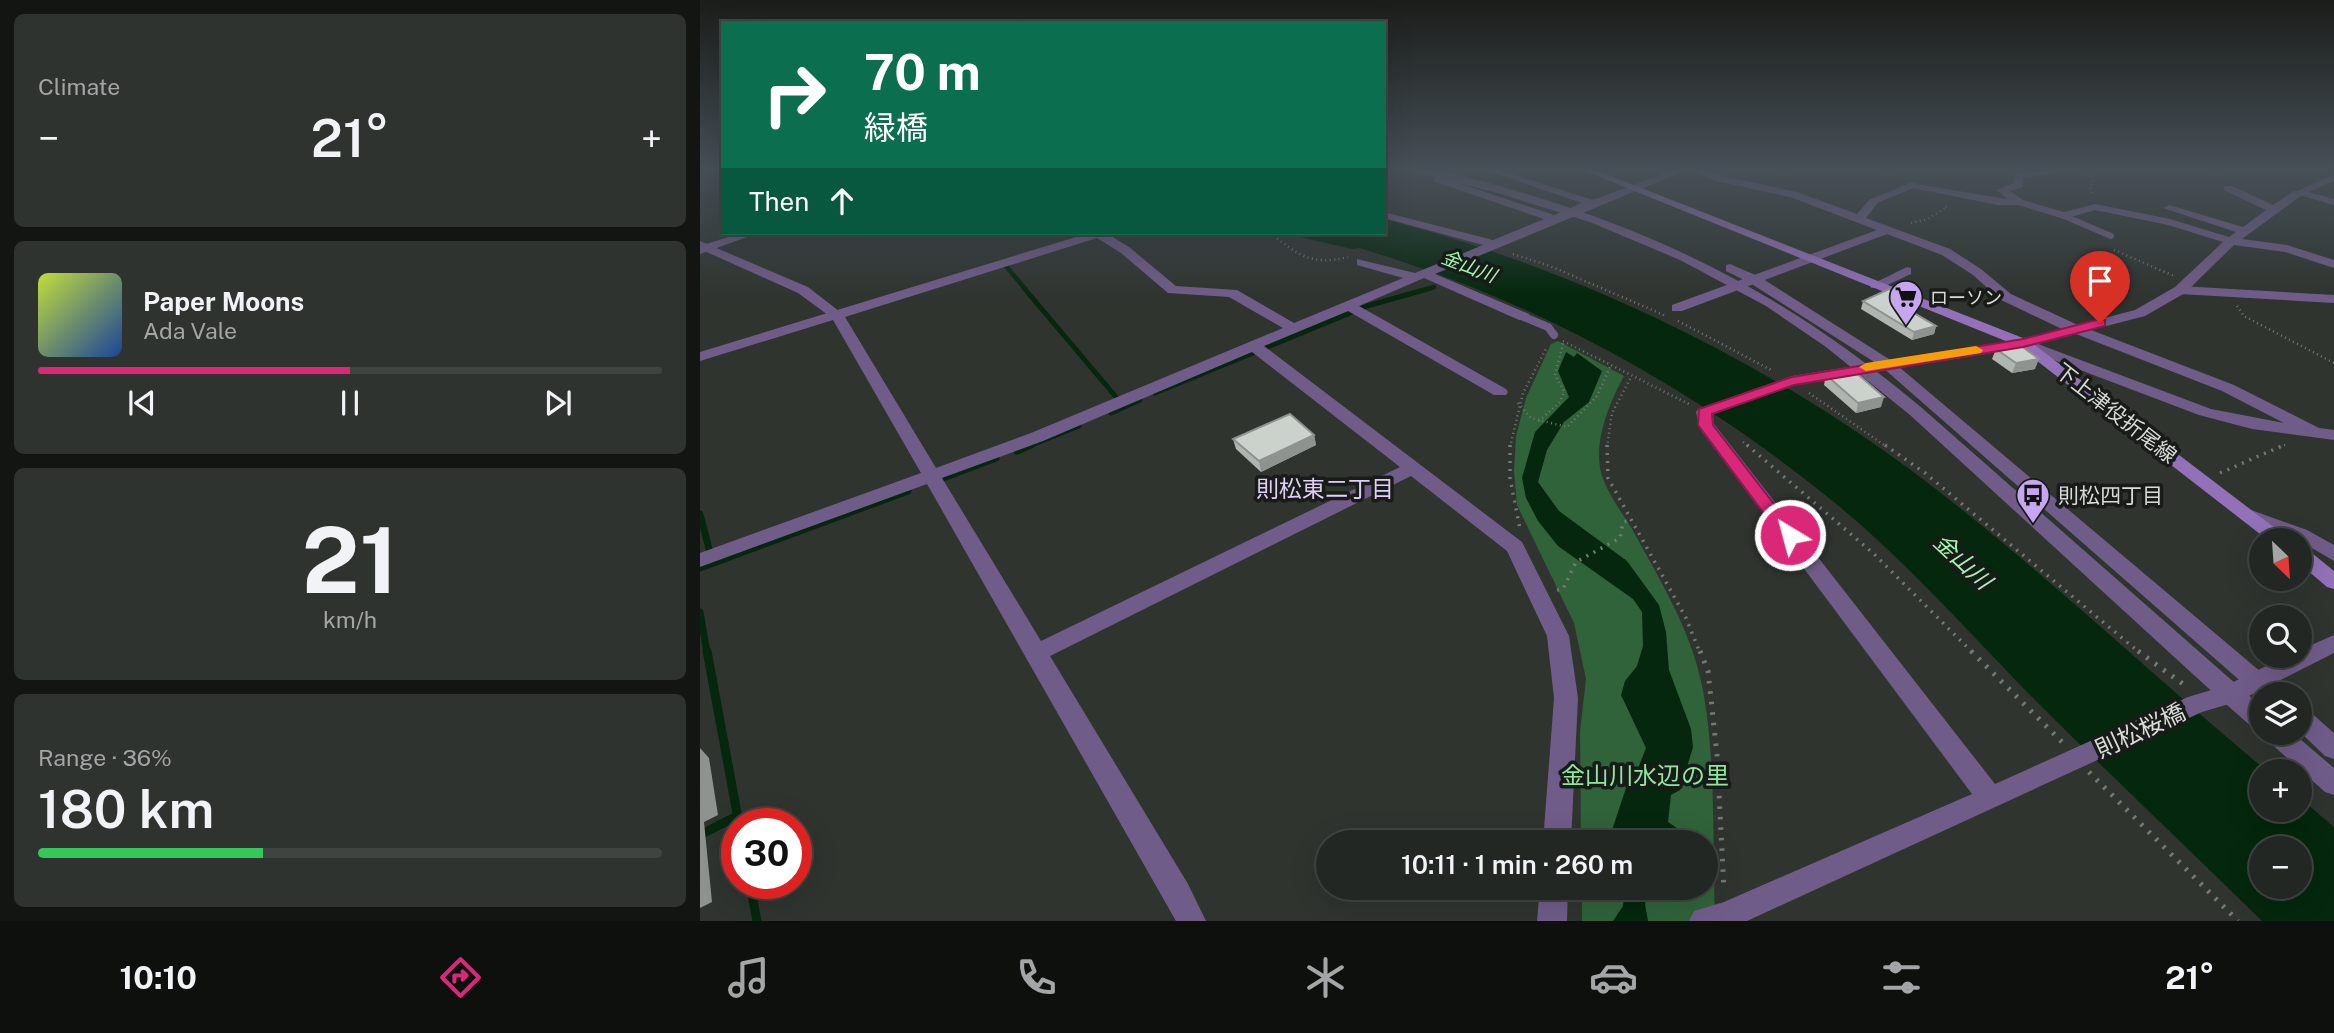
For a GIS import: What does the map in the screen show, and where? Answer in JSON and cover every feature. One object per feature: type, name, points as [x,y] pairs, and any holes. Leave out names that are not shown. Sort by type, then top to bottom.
[{"type":"main road","name":"下上津役折尾線","points":[[1692,212],[2023,343],[2266,528]]},
{"type":"main road","points":[[2312,564],[2334,582]]},
{"type":"street","points":[[1533,212],[1555,219]]},
{"type":"street","points":[[700,560],[937,480],[1254,346],[1357,310],[1425,275],[1571,212]]},
{"type":"street","points":[[1593,212],[1655,244],[1747,283],[1886,364],[2257,682]]},
{"type":"street","points":[[1839,212],[1946,252],[1977,272],[2006,297],[2040,315],[2080,328],[2228,388],[2314,432]]},
{"type":"street","points":[[1860,219],[1865,212]]},
{"type":"street","points":[[2051,212],[2064,216],[2078,212]]},
{"type":"street","points":[[2120,212],[2170,222],[2231,241],[2287,249],[2334,264]]},
{"type":"street","points":[[2182,212],[2245,231]]},
{"type":"street","points":[[1990,797],[1706,425],[1706,411],[1792,382],[1865,367],[2023,343],[2140,313],[2183,286],[2231,241],[2268,212]]},
{"type":"street","points":[[1386,216],[1493,245]]},
{"type":"street","points":[[1677,315],[1747,283],[1889,229]]},
{"type":"street","points":[[702,247],[745,235]]},
{"type":"street","points":[[700,357],[1092,235]]},
{"type":"street","points":[[1101,235],[1125,250],[1173,290],[1232,293],[1296,330]]},
{"type":"street","points":[[702,247],[803,290],[837,315],[1038,652],[1191,921]]},
{"type":"street","points":[[1361,262],[1425,275],[1524,317]]},
{"type":"street","points":[[1876,285],[1907,271]]},
{"type":"street","points":[[1747,283],[1865,367],[2249,710]]},
{"type":"street","points":[[1357,310],[1500,392]]},
{"type":"street","points":[[2023,343],[2205,412],[2252,424],[2334,435]]},
{"type":"street","points":[[1254,346],[1514,547],[1558,636],[1566,698],[1558,830]]},
{"type":"street","points":[[1038,652],[1411,469]]},
{"type":"street","points":[[2251,516],[2300,535],[2334,554]]},
{"type":"street","name":"則松桜橋","points":[[2273,682],[2334,643]]},
{"type":"street","name":"則松桜橋","points":[[1713,919],[2082,758],[2192,696],[2249,691]]},
{"type":"street","points":[[2312,729],[2334,748]]},
{"type":"street","points":[[2290,745],[2334,784]]},
{"type":"street","points":[[1552,921],[1553,900]]},
{"type":"lane","points":[[2064,216],[2111,236]]},
{"type":"lane","points":[[2183,286],[2230,294],[2334,299]]},
{"type":"lane","points":[[1524,317],[1548,327],[1554,335]]},
{"type":"path","points":[[1919,222],[1938,212]]},
{"type":"path","points":[[1493,245],[1550,266],[1665,316]]},
{"type":"path","points":[[2113,249],[2183,286]]},
{"type":"path","points":[[2230,294],[2239,302],[2236,308],[2244,316],[2334,363]]},
{"type":"path","points":[[1677,315],[1792,382],[1925,473],[2192,696]]},
{"type":"path","points":[[1611,365],[1597,396],[1567,427],[1531,418],[1517,402],[1554,335],[1611,365],[1631,377],[1706,411]]},
{"type":"path","points":[[1539,421],[1560,402],[1564,391],[1555,374],[1564,349],[1563,340]]},
{"type":"path","points":[[1631,377],[1612,413],[1607,446],[1608,478],[1686,618],[1708,671],[1717,755],[1713,919]]},
{"type":"path","points":[[2202,480],[2314,432]]},
{"type":"path","points":[[1739,439],[1803,490],[1874,554],[2082,758],[2238,921]]},
{"type":"path","points":[[1552,592],[1563,589],[1568,569],[1573,563],[1592,551],[1596,554],[1620,538],[1623,523],[1632,520]]},
{"type":"green space","name":"金山川水辺の里","points":[[1558,341],[1624,376],[1609,408],[1602,432],[1600,468],[1609,492],[1678,615],[1698,669],[1708,726],[1714,830],[1581,830],[1580,732],[1586,679],[1574,623],[1517,505],[1514,471],[1516,436],[1526,398],[1551,344]]},
{"type":"green space","name":"金山川水辺の里","points":[[1582,900],[1715,900],[1715,914],[1720,921],[1582,921]]},
{"type":"water","name":"金山川","points":[[1386,220],[1455,239],[1593,290],[1660,320],[1726,353],[1852,429],[1912,471],[2003,543],[2253,759],[2249,759],[2249,822],[2312,822],[2312,808],[2334,827],[2334,921],[2262,921],[2056,721],[1897,558],[1840,507],[1730,424],[1672,387],[1551,322],[1424,269],[1359,248],[1352,249],[1292,235],[1386,235]]},
{"type":"water","points":[[1566,352],[1574,357],[1577,353],[1602,371],[1589,402],[1564,422],[1547,450],[1538,482],[1559,511],[1627,561],[1659,605],[1666,632],[1669,670],[1691,729],[1693,747],[1680,790],[1671,795],[1668,822],[1677,830],[1612,830],[1628,782],[1639,766],[1646,748],[1621,695],[1625,681],[1637,666],[1643,646],[1642,612],[1633,599],[1558,546],[1538,521],[1526,498],[1522,478],[1535,432],[1569,397],[1558,371]]},
{"type":"water","points":[[1624,900],[1646,900],[1648,921],[1613,921],[1623,906]]},
{"type":"building","points":[[1889,289],[1909,297],[1897,303],[1936,326],[1914,332],[1863,301]]},
{"type":"building","points":[[2020,345],[2039,359],[2016,363],[1996,349]]},
{"type":"building","points":[[1853,370],[1884,397],[1858,403],[1826,375]]},
{"type":"building","points":[[1290,414],[1314,435],[1259,461],[1233,439]]},
{"type":"waterway","points":[[1006,266],[1026,290]]},
{"type":"waterway","points":[[1024,288],[1116,397]]},
{"type":"waterway","points":[[1263,349],[1367,306],[1431,288]]},
{"type":"waterway","points":[[1425,290],[1431,288]]},
{"type":"waterway","points":[[1155,393],[1253,353]]},
{"type":"waterway","points":[[1111,413],[1140,400]]},
{"type":"waterway","points":[[1027,447],[1079,426]]},
{"type":"waterway","points":[[1017,451],[1031,445]]},
{"type":"waterway","points":[[935,481],[996,458]]},
{"type":"waterway","points":[[700,568],[908,491]]},
{"type":"waterway","points":[[700,514],[709,549]]},
{"type":"waterway","points":[[700,612],[707,653]]},
{"type":"waterway","points":[[707,651],[736,808]]},
{"type":"waterway","points":[[700,835],[721,824]]},
{"type":"waterway","points":[[753,899],[757,921]]},
{"type":"slow traffic","points":[[1866,367],[1976,350]]},
{"type":"place","name":"ローソン","points":[[1906,327]]},
{"type":"place","name":"則松四丁目","points":[[2033,525]]},
{"type":"district","name":"則松東二丁目","points":[[1325,488]]},
{"type":"route","points":[[1790,535],[1706,425],[1704,412],[1792,382],[1865,367],[2023,343],[2100,323]]}]
